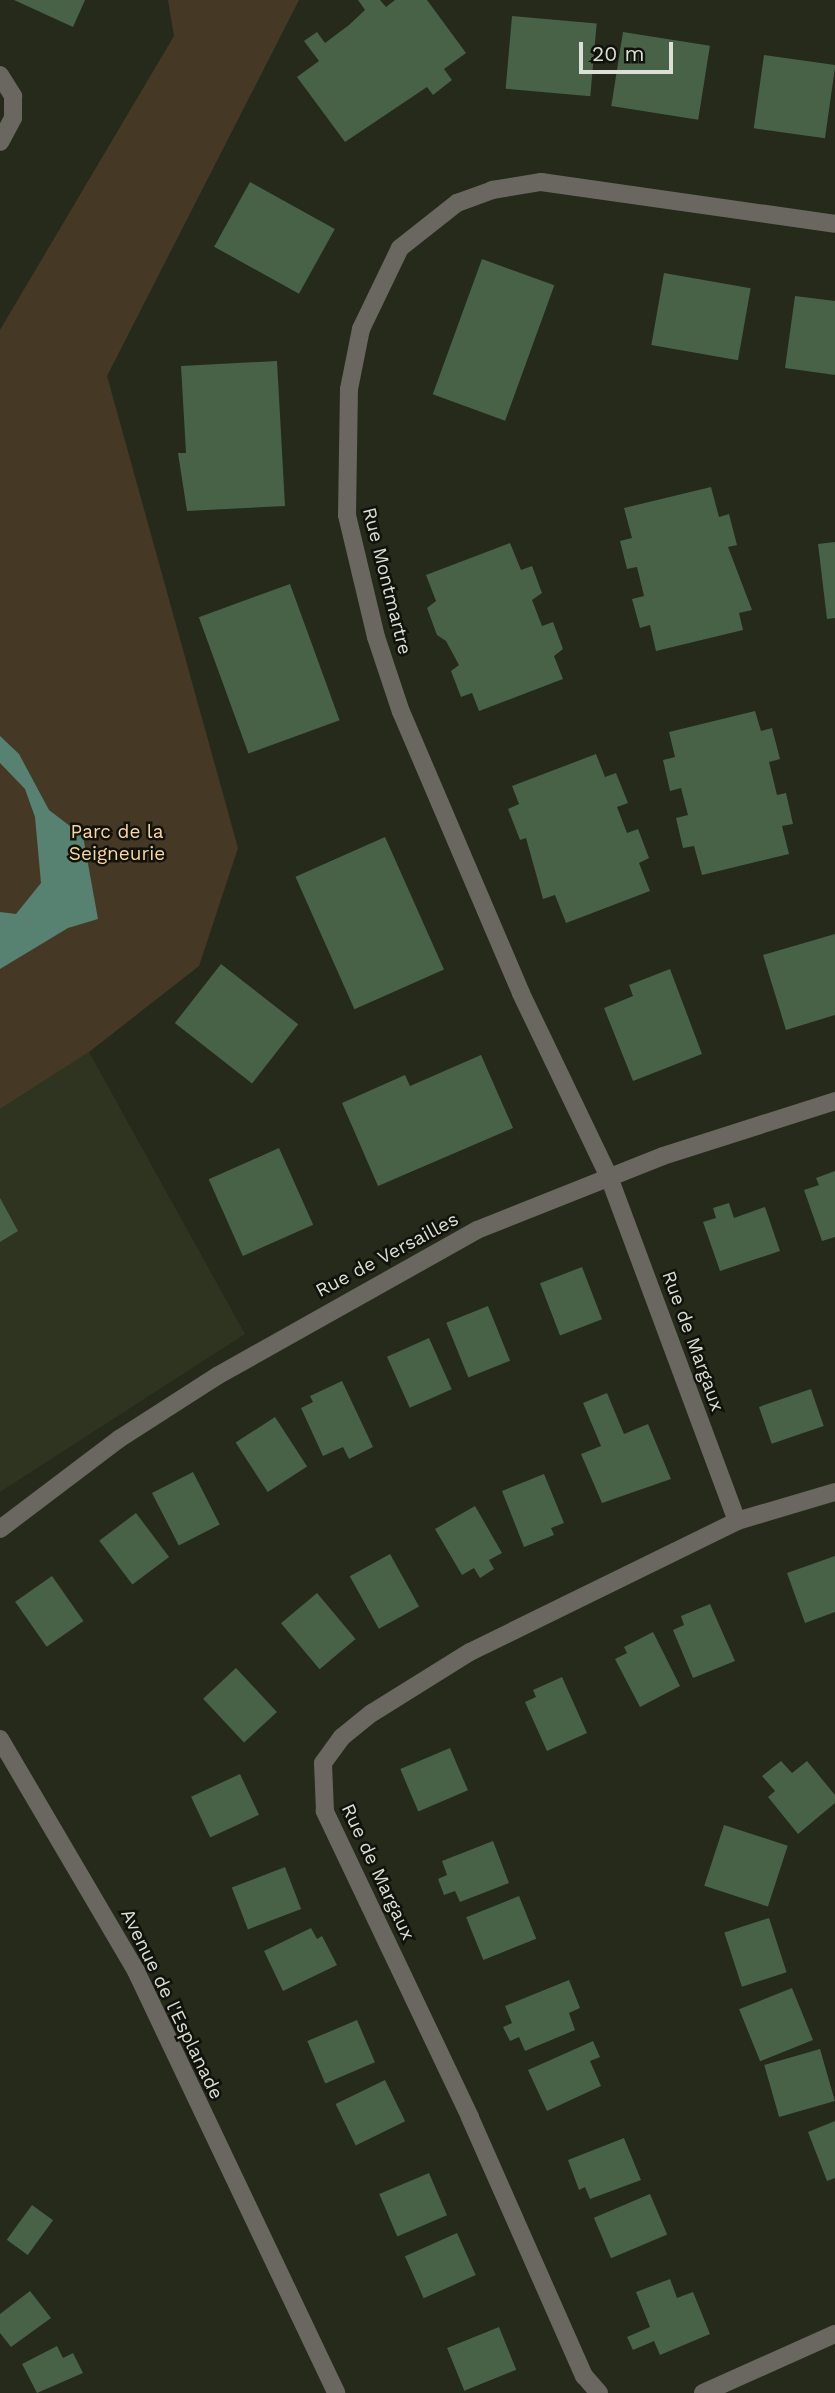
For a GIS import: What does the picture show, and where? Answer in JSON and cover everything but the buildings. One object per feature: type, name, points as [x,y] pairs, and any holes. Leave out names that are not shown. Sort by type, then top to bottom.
[{"type":"street","points":[[0,75],[13,96],[13,118],[0,142]]},
{"type":"street","name":"Rue Montmartre","points":[[608,1177],[473,885],[418,756],[376,637],[346,493],[349,389],[360,329],[400,248],[457,203],[492,190],[541,181],[835,224]]},
{"type":"street","name":"Rue de Versailles","points":[[0,1528],[119,1439],[287,1334],[477,1230],[608,1177],[835,1101]]},
{"type":"street","name":"Rue de Margaux","points":[[608,1177],[737,1521]]},
{"type":"street","name":"Rue de Margaux","points":[[599,2393],[584,2376],[470,2117],[325,1811],[323,1763],[342,1737],[372,1713],[470,1652],[737,1521],[835,1492]]},
{"type":"street","name":"Avenue de l'Esplanade","points":[[0,1739],[136,1971],[335,2393]]},
{"type":"street","name":"Avenue de l'Esplanade","points":[[288,2296],[324,2393]]},
{"type":"street","points":[[704,2393],[835,2334]]},
{"type":"shaded area","points":[[0,736],[19,754],[49,810],[83,836],[98,919],[68,928],[0,969],[0,912],[16,914],[41,883],[35,817],[25,789],[0,763]]},
{"type":"shaded area","points":[[89,1052],[245,1334],[0,1492],[0,1109]]},
{"type":"green space","name":"Parc de la Seigneurie","points":[[168,0],[299,0],[107,376],[238,848],[199,966],[89,1052],[0,1109],[0,330],[174,36]]}]
